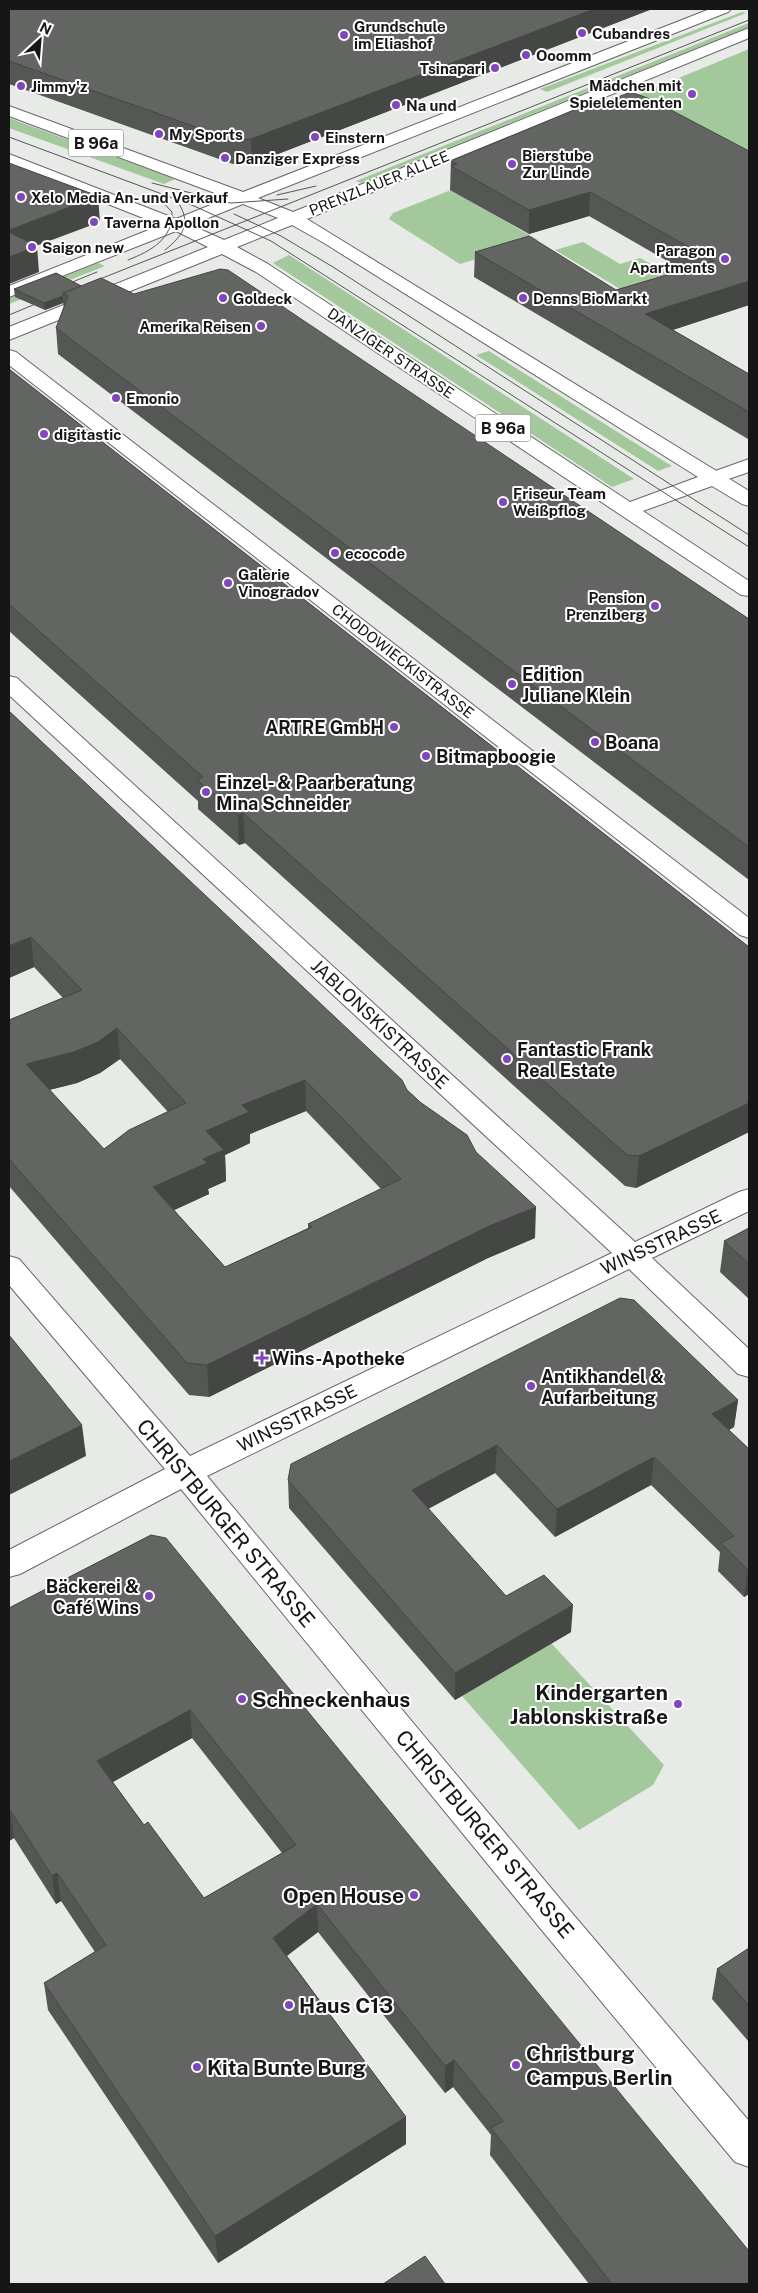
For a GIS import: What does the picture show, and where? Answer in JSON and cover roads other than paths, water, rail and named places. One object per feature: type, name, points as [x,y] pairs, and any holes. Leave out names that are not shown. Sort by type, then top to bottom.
[{"type":"main road","points":[[9,292],[723,9]]},
{"type":"main road","name":"PRENZLAUER ALLEE","points":[[9,334],[749,33]]},
{"type":"main road","name":"B 96a","points":[[9,111],[244,198],[292,218],[330,239],[749,500]]},
{"type":"main road","name":"DANZIGER STRASSE","points":[[9,159],[131,206],[222,246],[262,268],[749,590]]},
{"type":"main road","name":"CHODOWIECKISTRASSE","points":[[9,356],[749,930]]},
{"type":"main road","points":[[627,510],[749,464]]},
{"type":"main road","name":"JABLONSKISTRASSE","points":[[9,683],[632,1255],[749,1366]]},
{"type":"main road","name":"WINSSTRASSE","points":[[9,1565],[184,1473],[749,1199]]},
{"type":"main road","name":"CHRISTBURGER STRASSE","points":[[9,1266],[184,1473],[223,1516],[553,1917],[749,2149]]},
{"type":"tram line","points":[[247,220],[749,20]]},
{"type":"tram line","points":[[9,137],[176,199]]},
{"type":"tram line","points":[[152,183],[195,194]]},
{"type":"tram line","points":[[277,195],[316,186]]},
{"type":"tram line","points":[[128,260],[159,243],[169,230],[172,212],[156,195]]},
{"type":"tram line","points":[[186,198],[231,203],[288,199]]},
{"type":"tram line","points":[[165,250],[177,239],[184,227],[184,214],[176,199]]},
{"type":"tram line","points":[[176,199],[236,225]]},
{"type":"tram line","points":[[234,214],[247,220]]},
{"type":"tram line","points":[[236,225],[247,220]]},
{"type":"tram line","points":[[247,220],[281,236],[333,267],[749,535]]},
{"type":"tram line","points":[[90,283],[236,225]]},
{"type":"tram line","points":[[236,225],[271,241],[749,547]]},
{"type":"tram line","points":[[60,287],[97,272]]},
{"type":"tram line","points":[[9,315],[45,300]]},
{"type":"place","name":"Cubandres","points":[[582,33]]},
{"type":"place","name":"Grundschule im Eliashof","points":[[344,35]]},
{"type":"place","name":"Ooomm","points":[[526,55]]},
{"type":"place","name":"Tsinapari","points":[[495,68]]},
{"type":"place","name":"Jimmy'z","points":[[21,86]]},
{"type":"place","name":"Mädchen mit Spielelementen","points":[[692,94]]},
{"type":"place","name":"Na und","points":[[396,105]]},
{"type":"place","name":"My Sports","points":[[159,134]]},
{"type":"place","name":"Einstern","points":[[315,137]]},
{"type":"place","name":"Danziger Express","points":[[225,158]]},
{"type":"place","name":"Bierstube Zur Linde","points":[[512,164]]},
{"type":"place","name":"Xelo Media An- und Verkauf","points":[[21,197]]},
{"type":"place","name":"Taverna Apollon","points":[[94,222]]},
{"type":"place","name":"Saigon new","points":[[32,247]]},
{"type":"place","name":"Paragon Apartments","points":[[725,259]]},
{"type":"place","name":"Goldeck","points":[[223,298]]},
{"type":"place","name":"Denns BioMarkt","points":[[523,298]]},
{"type":"place","name":"Amerika Reisen","points":[[261,326]]},
{"type":"place","name":"Emonio","points":[[116,398]]},
{"type":"place","name":"digitastic","points":[[44,434]]},
{"type":"place","name":"Friseur Team Weißpflog","points":[[503,502]]},
{"type":"place","name":"ecocode","points":[[335,553]]},
{"type":"place","name":"Galerie Vinogradov","points":[[228,583]]},
{"type":"place","name":"Pension Prenzlberg","points":[[655,606]]},
{"type":"place","name":"Edition Juliane Klein","points":[[512,684]]},
{"type":"place","name":"ARTRE GmbH","points":[[394,727]]},
{"type":"place","name":"Boana","points":[[595,742]]},
{"type":"place","name":"Bitmapboogie","points":[[426,756]]},
{"type":"place","name":"Einzel- & Paarberatung Mina Schneider","points":[[206,792]]},
{"type":"place","name":"Fantastic Frank Real Estate","points":[[507,1059]]},
{"type":"place","name":"Wins-Apotheke","points":[[262,1358]]},
{"type":"place","name":"Antikhandel & Aufarbeitung","points":[[531,1386]]},
{"type":"place","name":"Bäckerei & Café Wins","points":[[149,1596]]},
{"type":"place","name":"Schneckenhaus","points":[[242,1699]]},
{"type":"place","name":"Kindergarten Jablonskistraße","points":[[678,1704]]},
{"type":"place","name":"Open House","points":[[414,1895]]},
{"type":"place","name":"Haus C13","points":[[289,2005]]},
{"type":"place","name":"Christburg Campus Berlin","points":[[516,2065]]},
{"type":"place","name":"Kita Bunte Burg","points":[[197,2067]]}]
